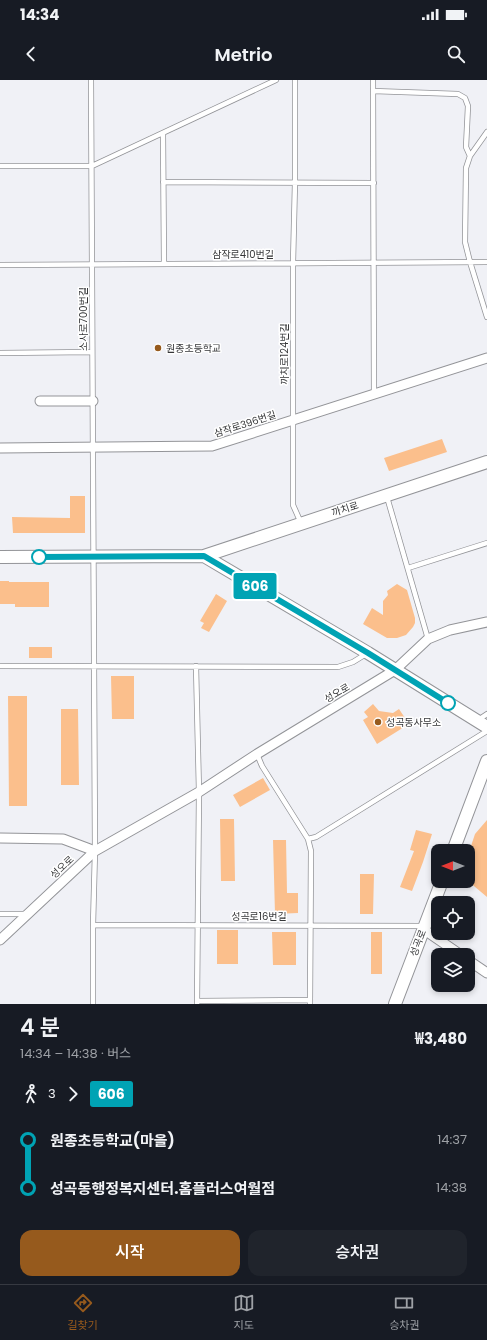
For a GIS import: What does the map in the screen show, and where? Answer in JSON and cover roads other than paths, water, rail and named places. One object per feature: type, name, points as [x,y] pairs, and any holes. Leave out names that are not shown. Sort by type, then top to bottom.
[{"type":"street","name":"삼작로396번길","points":[[0,448],[212,446],[487,358]]},
{"type":"street","points":[[40,401],[93,401]]},
{"type":"street","name":"까치로","points":[[204,556],[487,462]]},
{"type":"street","points":[[0,557],[204,556],[395,670],[484,720]]},
{"type":"street","name":"성오로","points":[[0,940],[95,851],[199,792],[257,754],[395,670],[428,639],[450,630],[487,622]]},
{"type":"street","points":[[456,844],[487,761]]},
{"type":"street","points":[[0,838],[63,839],[95,851]]},
{"type":"street","name":"성곡로","points":[[395,1004],[439,888]]},
{"type":"street","points":[[424,928],[451,948]]},
{"type":"street","points":[[475,964],[486,971]]},
{"type":"lane","name":"소사로700번길","points":[[91,80],[95,851],[93,1004]]},
{"type":"lane","points":[[0,166],[92,166],[276,80]]},
{"type":"lane","name":"까치로124번길","points":[[295,80],[293,505],[301,523]]},
{"type":"lane","points":[[373,80],[374,394]]},
{"type":"lane","points":[[373,91],[458,94],[464,98],[468,106],[466,147],[470,156]]},
{"type":"lane","points":[[487,132],[470,156],[466,168],[465,242],[487,317]]},
{"type":"lane","points":[[163,133],[164,263]]},
{"type":"lane","points":[[163,182],[374,182]]},
{"type":"lane","name":"삼작로410번길","points":[[0,265],[487,262]]},
{"type":"lane","points":[[0,353],[92,352]]},
{"type":"lane","points":[[386,495],[428,639]]},
{"type":"lane","points":[[408,568],[487,543]]},
{"type":"lane","points":[[0,666],[338,667],[353,662],[368,653]]},
{"type":"lane","points":[[196,666],[199,792],[197,1002],[310,1002],[311,851],[308,839],[262,766],[257,754]]},
{"type":"lane","points":[[308,839],[316,837],[487,732]]},
{"type":"lane","points":[[0,914],[28,914]]},
{"type":"lane","name":"성곡로16번길","points":[[93,925],[310,925],[424,928]]},
{"type":"place","name":"원종초등학교","points":[[158,348]]},
{"type":"place","name":"성곡동사무소","points":[[378,722]]}]
